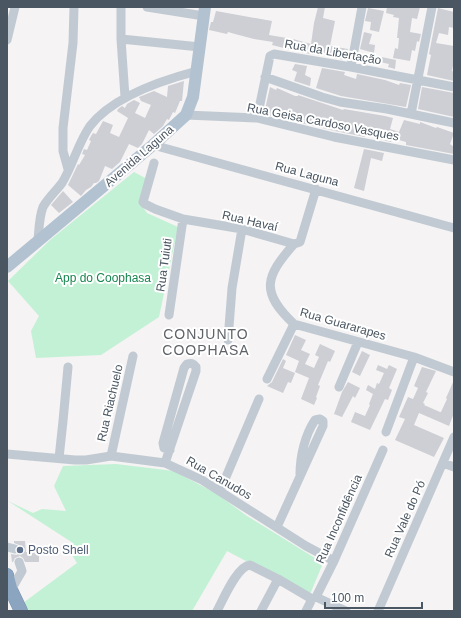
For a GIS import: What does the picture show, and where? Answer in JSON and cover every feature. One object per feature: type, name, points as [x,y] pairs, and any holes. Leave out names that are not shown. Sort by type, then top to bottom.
[{"type":"highway","points":[[7,575],[11,590],[21,611]]},
{"type":"main road","name":"Avenida Laguna","points":[[7,267],[153,146],[186,115],[191,104],[197,71],[204,12]]},
{"type":"street","points":[[68,168],[63,151],[63,128],[73,43],[74,7]]},
{"type":"street","points":[[121,7],[121,39],[125,97]]},
{"type":"street","points":[[147,7],[204,12]]},
{"type":"street","points":[[351,67],[362,7]]},
{"type":"street","points":[[411,114],[432,7]]},
{"type":"street","points":[[7,40],[12,12]]},
{"type":"street","points":[[121,39],[200,47]]},
{"type":"street","name":"Rua da Libertação","points":[[257,118],[270,56],[274,54],[454,87]]},
{"type":"street","points":[[38,240],[43,207],[62,183],[90,125],[104,112],[125,97],[168,78],[197,71]]},
{"type":"street","points":[[265,77],[340,102],[366,105],[454,123]]},
{"type":"street","name":"Rua Geisa Cardoso Vasques","points":[[186,115],[257,118],[334,137],[454,160]]},
{"type":"street","name":"Rua Laguna","points":[[153,146],[316,189],[454,228]]},
{"type":"street","name":"Rua Havaí","points":[[154,163],[143,202],[145,204],[183,219],[242,229],[294,244]]},
{"type":"street","points":[[294,244],[300,242],[316,189]]},
{"type":"street","name":"Rua Tuiuti","points":[[169,315],[183,219]]},
{"type":"street","points":[[228,340],[232,288],[242,229]]},
{"type":"street","name":"Rua Guararapes","points":[[294,244],[273,272],[270,282],[273,300],[280,312],[294,324],[414,357],[454,372]]},
{"type":"street","points":[[267,379],[294,324]]},
{"type":"street","points":[[339,387],[358,342]]},
{"type":"street","name":"Rua Riachuelo","points":[[110,456],[133,356]]},
{"type":"street","points":[[386,432],[414,357]]},
{"type":"street","points":[[163,463],[194,379],[196,367],[194,364],[187,364],[184,368],[163,443],[167,449]]},
{"type":"street","points":[[59,458],[68,367]]},
{"type":"street","points":[[220,490],[258,399]]},
{"type":"street","points":[[277,527],[323,426],[323,421],[320,419],[315,420],[306,440],[301,457],[300,474]]},
{"type":"street","name":"Rua Vale do Pó","points":[[378,611],[454,437]]},
{"type":"street","name":"Rua Inconfidência","points":[[306,611],[334,561],[382,450]]},
{"type":"street","name":"Rua Canudos","points":[[7,454],[86,460],[110,456],[163,463],[182,470],[220,490],[306,546],[334,561]]},
{"type":"street","points":[[443,463],[454,467]]},
{"type":"street","points":[[11,590],[22,571],[19,562]]},
{"type":"street","points":[[217,611],[238,572],[246,565],[250,565],[314,598],[346,611]]},
{"type":"street","points":[[261,611],[278,579]]},
{"type":"green space","name":"App do Coophasa","points":[[134,172],[147,179],[140,203],[147,213],[178,227],[159,317],[101,355],[36,358],[31,331],[39,316],[8,281],[50,240]]},
{"type":"green space","points":[[116,464],[174,471],[217,494],[247,516],[323,563],[311,592],[309,594],[227,551],[192,611],[29,611],[23,603],[77,563],[72,555],[73,543],[8,501],[33,513],[42,509],[66,511],[54,486],[63,466]]},
{"type":"building","points":[[318,7],[325,7],[323,18],[335,21],[330,46],[348,49],[346,60],[334,58],[335,55],[323,53],[322,56],[300,52],[272,45],[273,42],[228,32],[227,34],[209,30],[216,11],[272,21],[269,35],[311,44]]},
{"type":"building","points":[[387,7],[420,7],[417,19],[412,18],[410,32],[421,34],[419,42],[417,41],[415,51],[412,50],[410,61],[393,58],[395,48],[398,49],[399,38],[397,38],[399,18],[393,17],[394,15],[386,13]]},
{"type":"building","points":[[368,8],[384,11],[379,32],[370,30],[371,22],[365,21]]},
{"type":"building","points":[[438,8],[454,12],[454,28],[449,27],[448,35],[439,33],[436,43],[454,46],[452,71],[454,72],[454,81],[427,75],[431,55],[429,54]]},
{"type":"building","points":[[364,32],[372,34],[369,44],[375,45],[374,53],[360,49]]},
{"type":"building","points":[[372,55],[396,60],[395,69],[388,67],[389,64],[371,60]]},
{"type":"building","points":[[295,64],[307,66],[305,75],[311,78],[310,86],[294,81],[297,72],[292,70]]},
{"type":"building","points":[[322,68],[345,72],[344,75],[356,79],[357,74],[385,80],[399,85],[400,83],[411,85],[406,107],[341,96],[316,88]]},
{"type":"building","points":[[184,81],[182,101],[180,101],[175,113],[173,112],[169,120],[167,119],[163,126],[154,134],[149,130],[142,144],[138,148],[129,144],[120,162],[112,169],[105,166],[99,181],[94,183],[81,196],[68,185],[78,164],[79,165],[85,155],[82,154],[84,149],[87,150],[91,141],[89,140],[91,136],[93,133],[96,134],[103,121],[113,125],[110,133],[119,137],[128,118],[117,111],[118,109],[122,106],[125,108],[127,104],[134,100],[140,103],[135,113],[145,118],[151,105],[141,101],[139,97],[154,91],[167,97],[168,86]]},
{"type":"building","points":[[270,87],[343,110],[393,118],[390,129],[399,132],[404,120],[420,124],[420,122],[454,133],[450,144],[454,147],[454,154],[406,145],[406,142],[392,138],[391,142],[365,135],[365,137],[335,131],[264,114]]},
{"type":"building","points":[[422,87],[454,93],[454,117],[418,109]]},
{"type":"building","points":[[364,149],[384,153],[382,161],[371,158],[364,191],[354,188]]},
{"type":"building","points":[[63,191],[73,202],[59,213],[51,205]]},
{"type":"building","points":[[295,335],[306,340],[301,350],[310,354],[305,364],[314,368],[319,357],[315,355],[320,344],[335,351],[330,362],[328,361],[318,385],[320,386],[314,405],[301,399],[309,378],[295,372],[299,361],[286,355]]},
{"type":"building","points":[[362,351],[370,355],[360,376],[352,372]]},
{"type":"building","points":[[283,359],[286,361],[283,368],[295,373],[291,383],[288,382],[283,393],[267,386],[272,382]]},
{"type":"building","points":[[378,365],[387,369],[389,365],[397,369],[389,388],[392,390],[388,400],[385,399],[370,430],[351,422],[355,412],[365,416],[373,394],[366,390],[368,385],[375,389],[384,373],[376,370]]},
{"type":"building","points":[[422,367],[436,371],[426,392],[428,393],[423,403],[425,404],[424,405],[440,412],[447,399],[446,398],[454,380],[454,413],[449,426],[419,413],[414,425],[444,438],[434,457],[395,440],[405,419],[399,417],[408,397],[413,399],[418,388],[414,386]]},
{"type":"building","points":[[348,382],[360,388],[355,398],[353,396],[342,417],[334,414],[342,392]]},
{"type":"building","name":"Posto Shell","points":[[14,541],[25,541],[26,552],[39,552],[39,562],[25,562],[20,556],[15,558],[12,562],[11,554],[17,555],[21,550],[19,545],[14,543]]},
{"type":"place","name":"Posto Shell","points":[[20,550]]},
{"type":"district","name":"CONJUNTO COOPHASA","points":[[206,342]]}]
